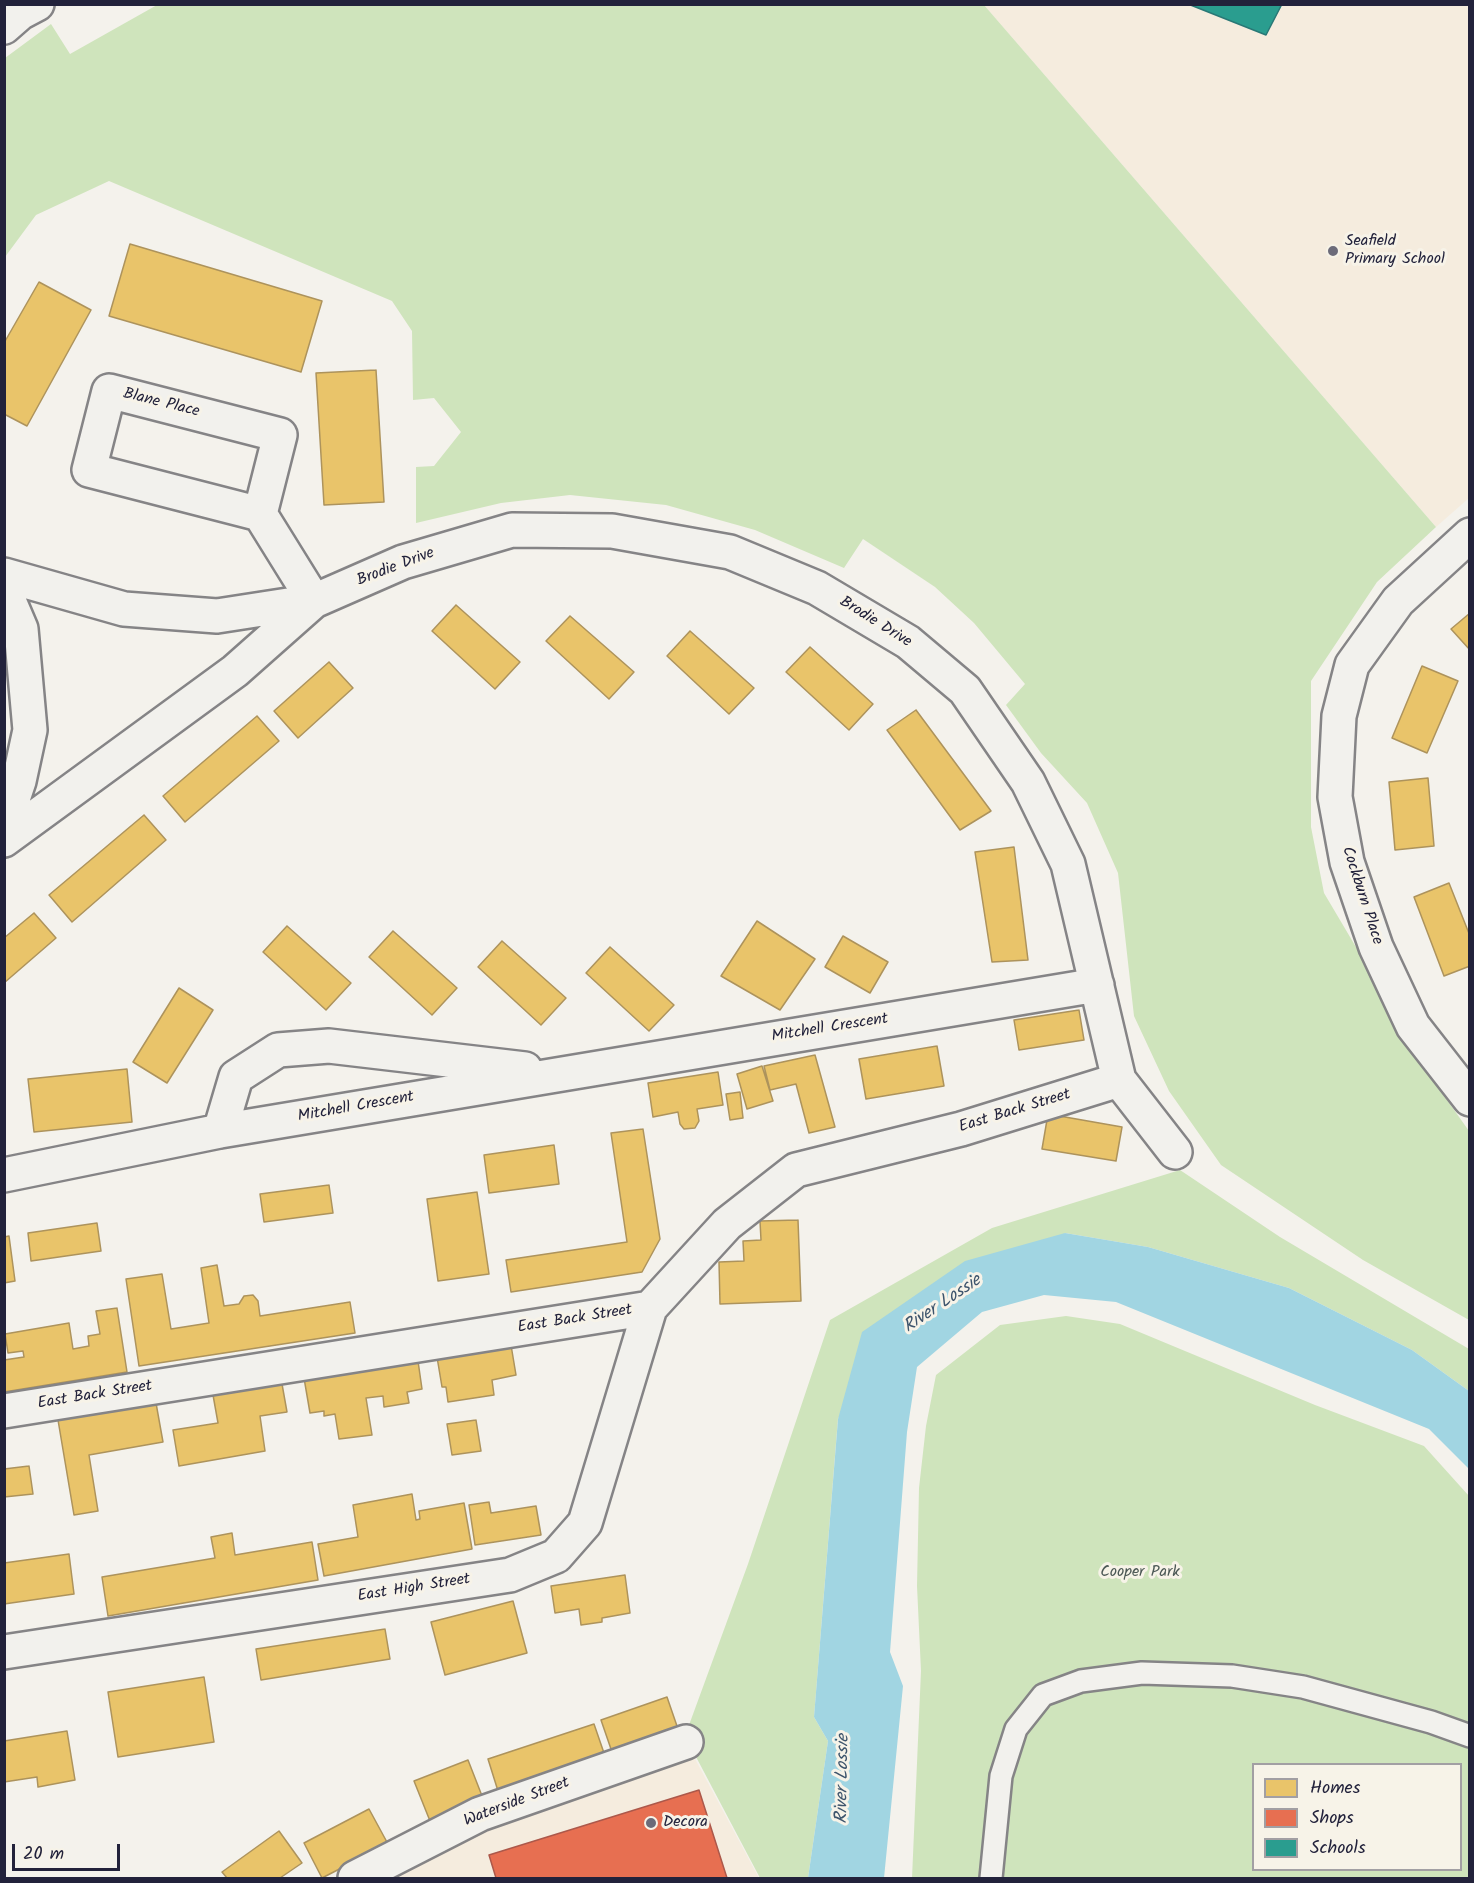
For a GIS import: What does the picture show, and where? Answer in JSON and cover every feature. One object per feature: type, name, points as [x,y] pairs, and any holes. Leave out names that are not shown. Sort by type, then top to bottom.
[{"type":"street","points":[[4,27],[20,13],[37,4]]},
{"type":"street","name":"Blane Place","points":[[109,391],[280,435],[260,514],[88,470],[109,391]]},
{"type":"street","points":[[260,514],[314,601]]},
{"type":"street","name":"Brodie Drive","points":[[4,575],[124,609],[217,616],[314,601],[403,562],[512,530],[612,531],[730,552],[818,588],[909,642],[964,690],[1028,782],[1068,864],[1119,1080],[1175,1152]]},
{"type":"street","name":"Cockburn Place","points":[[1470,535],[1398,601],[1352,665],[1339,716],[1335,797],[1347,862],[1376,947],[1413,1026],[1470,1099]]},
{"type":"street","points":[[4,589],[21,629],[30,730],[19,781],[4,826]]},
{"type":"street","name":"Brodie Drive","points":[[4,840],[235,671],[314,601]]},
{"type":"street","name":"Mitchell Crescent","points":[[4,1175],[220,1131],[1097,984]]},
{"type":"street","name":"Mitchell Crescent","points":[[220,1131],[236,1077],[278,1050],[329,1046],[562,1073]]},
{"type":"street","name":"East Back Street","points":[[4,1411],[650,1308],[727,1224],[796,1170],[961,1129],[1119,1080]]},
{"type":"street","name":"East High Street","points":[[4,1652],[510,1575],[556,1556],[585,1522],[650,1308]]},
{"type":"street","name":"Waterside Street","points":[[355,1878],[480,1814],[686,1743]]},
{"type":"lane","points":[[991,1878],[1001,1776],[1016,1729],[1043,1695],[1081,1681],[1142,1673],[1232,1676],[1303,1688],[1431,1722],[1470,1736]]},
{"type":"shaded area","name":"Seafield Primary School","points":[[984,5],[1469,5],[1469,498],[1436,527]]},
{"type":"shaded area","points":[[686,1742],[759,1878],[355,1878]]},
{"type":"green space","points":[[157,5],[984,5],[1436,527],[1377,582],[1311,681],[1311,827],[1324,893],[1366,964],[1413,1052],[1469,1131],[1469,1320],[1363,1260],[1221,1165],[1169,1091],[1134,1016],[1118,873],[1087,803],[1041,753],[1006,705],[1025,684],[974,623],[935,587],[863,539],[844,568],[755,530],[666,505],[570,495],[501,503],[416,523],[416,467],[434,466],[461,432],[434,398],[413,400],[412,331],[392,301],[109,181],[36,215],[5,257],[5,58],[51,24],[70,54]]},
{"type":"green space","points":[[1180,1170],[1280,1237],[1469,1349],[1469,1391],[1412,1350],[1289,1288],[1148,1247],[1065,1233],[838,1418],[814,1717],[828,1741],[808,1878],[760,1878],[685,1736],[748,1564],[830,1320],[992,1228]]},
{"type":"green space","name":"Cooper Park","points":[[1066,1316],[1120,1324],[1315,1405],[1424,1446],[1469,1496],[1469,1878],[912,1878],[921,1671],[917,1586],[919,1488],[926,1426],[936,1375],[1000,1325]]},
{"type":"water","name":"River Lossie","points":[[1065,1233],[1148,1247],[1289,1288],[1412,1350],[1469,1391],[1469,1469],[1429,1429],[1116,1302],[1044,1295],[982,1312],[917,1367],[907,1432],[890,1652],[903,1686],[884,1878],[808,1878],[828,1741],[814,1717],[838,1419],[862,1332],[965,1261]]},
{"type":"building: Homes","points":[[130,244],[322,301],[301,372],[109,316]]},
{"type":"building: Homes","points":[[39,282],[91,310],[27,426],[4,414],[4,343]]},
{"type":"building: Homes","points":[[376,370],[384,502],[324,505],[316,373]]},
{"type":"building: Homes","points":[[456,605],[520,662],[495,689],[432,631]]},
{"type":"building: Homes","points":[[1470,613],[1470,650],[1451,629]]},
{"type":"building: Homes","points":[[570,616],[634,672],[609,699],[546,641]]},
{"type":"building: Homes","points":[[690,631],[754,688],[729,714],[667,656]]},
{"type":"building: Homes","points":[[810,647],[873,704],[849,730],[786,672]]},
{"type":"building: Homes","points":[[329,662],[353,688],[298,738],[274,711]]},
{"type":"building: Homes","points":[[1422,666],[1458,681],[1427,753],[1392,738]]},
{"type":"building: Homes","points":[[916,710],[991,811],[960,830],[887,730]]},
{"type":"building: Homes","points":[[257,716],[279,741],[185,822],[163,796]]},
{"type":"building: Homes","points":[[1428,778],[1434,846],[1395,850],[1389,782]]},
{"type":"building: Homes","points":[[144,815],[166,840],[72,922],[49,895]]},
{"type":"building: Homes","points":[[1014,847],[1028,960],[992,962],[975,852]]},
{"type":"building: Homes","points":[[1449,883],[1470,936],[1470,966],[1444,976],[1414,897]]},
{"type":"building: Homes","points":[[34,913],[56,938],[4,983],[4,938]]},
{"type":"building: Homes","points":[[757,921],[815,959],[780,1010],[721,976]]},
{"type":"building: Homes","points":[[287,926],[351,983],[326,1010],[263,952]]},
{"type":"building: Homes","points":[[393,931],[457,988],[432,1015],[369,957]]},
{"type":"building: Homes","points":[[843,936],[888,962],[870,993],[825,967]]},
{"type":"building: Homes","points":[[502,941],[566,998],[541,1025],[478,967]]},
{"type":"building: Homes","points":[[610,947],[674,1005],[649,1031],[586,973]]},
{"type":"building: Homes","points":[[179,988],[213,1010],[167,1083],[133,1062]]},
{"type":"building: Homes","points":[[1079,1010],[1084,1040],[1019,1050],[1014,1020]]},
{"type":"building: Homes","points":[[937,1046],[944,1086],[866,1099],[859,1059]]},
{"type":"building: Homes","points":[[815,1055],[835,1127],[809,1133],[796,1084],[770,1090],[764,1066]]},
{"type":"building: Homes","points":[[762,1066],[773,1101],[747,1109],[737,1074]]},
{"type":"building: Homes","points":[[127,1069],[132,1122],[34,1132],[28,1079]]},
{"type":"building: Homes","points":[[718,1072],[723,1105],[697,1109],[699,1121],[695,1128],[684,1129],[680,1124],[678,1112],[653,1117],[648,1083]]},
{"type":"building: Homes","points":[[740,1092],[743,1118],[730,1120],[726,1094]]},
{"type":"building: Homes","points":[[1048,1114],[1122,1127],[1116,1161],[1042,1149]]},
{"type":"building: Homes","points":[[643,1129],[660,1239],[642,1272],[511,1292],[506,1260],[627,1242],[611,1133]]},
{"type":"building: Homes","points":[[554,1145],[559,1184],[489,1193],[484,1155]]},
{"type":"building: Homes","points":[[329,1185],[333,1213],[264,1222],[260,1194]]},
{"type":"building: Homes","points":[[477,1192],[489,1274],[438,1281],[427,1199]]},
{"type":"building: Homes","points":[[798,1220],[801,1301],[720,1304],[719,1262],[744,1261],[743,1241],[761,1240],[760,1221]]},
{"type":"building: Homes","points":[[97,1223],[101,1251],[31,1261],[28,1233]]},
{"type":"building: Homes","points":[[9,1236],[15,1281],[4,1283],[4,1237]]},
{"type":"building: Homes","points":[[217,1265],[224,1306],[239,1304],[244,1296],[253,1295],[258,1301],[260,1316],[350,1302],[355,1333],[139,1366],[126,1279],[162,1274],[171,1329],[209,1323],[201,1268]]},
{"type":"building: Homes","points":[[117,1308],[127,1372],[4,1392],[4,1360],[24,1357],[23,1351],[8,1353],[5,1334],[69,1323],[73,1349],[89,1346],[88,1336],[100,1334],[96,1311]]},
{"type":"building: Homes","points":[[511,1345],[516,1375],[492,1380],[494,1395],[448,1402],[446,1387],[442,1387],[437,1357]]},
{"type":"building: Homes","points":[[418,1361],[422,1389],[407,1392],[409,1403],[384,1407],[383,1396],[366,1398],[372,1435],[339,1439],[335,1414],[324,1416],[324,1411],[310,1413],[304,1378]]},
{"type":"building: Homes","points":[[282,1384],[287,1412],[260,1416],[265,1451],[179,1466],[173,1430],[218,1423],[213,1395]]},
{"type":"building: Homes","points":[[156,1403],[163,1442],[89,1455],[98,1511],[74,1515],[58,1420]]},
{"type":"building: Homes","points":[[476,1420],[481,1451],[452,1455],[447,1424]]},
{"type":"building: Homes","points":[[29,1466],[33,1494],[4,1497],[4,1469]]},
{"type":"building: Homes","points":[[412,1494],[416,1520],[420,1519],[419,1511],[464,1503],[472,1549],[324,1576],[318,1544],[358,1537],[353,1505]]},
{"type":"building: Homes","points":[[489,1502],[491,1513],[536,1506],[541,1535],[475,1545],[469,1505]]},
{"type":"building: Homes","points":[[232,1533],[235,1555],[312,1542],[318,1580],[108,1616],[102,1577],[215,1558],[211,1537]]},
{"type":"building: Homes","points":[[69,1554],[74,1594],[4,1604],[4,1563]]},
{"type":"building: Homes","points":[[625,1575],[630,1613],[602,1618],[602,1622],[581,1625],[579,1609],[555,1613],[551,1586]]},
{"type":"building: Homes","points":[[513,1601],[527,1653],[445,1675],[431,1622]]},
{"type":"building: Homes","points":[[385,1629],[390,1659],[261,1680],[256,1649]]},
{"type":"building: Homes","points":[[204,1677],[214,1742],[118,1757],[108,1692]]},
{"type":"building: Homes","points":[[667,1697],[678,1729],[612,1752],[601,1720]]},
{"type":"building: Homes","points":[[594,1724],[605,1756],[498,1791],[488,1759]]},
{"type":"building: Homes","points":[[67,1731],[75,1780],[38,1787],[37,1777],[4,1782],[4,1741]]},
{"type":"building: Homes","points":[[468,1760],[484,1801],[430,1821],[414,1781]]},
{"type":"building: Homes","points":[[369,1809],[388,1844],[322,1878],[304,1843]]},
{"type":"building: Homes","points":[[279,1831],[302,1863],[280,1878],[227,1878],[222,1872]]},
{"type":"building: Shops","name":"Decora","points":[[699,1790],[727,1878],[496,1878],[489,1855]]},
{"type":"building: Schools","points":[[1188,4],[1282,4],[1266,35]]},
{"type":"place","name":"Seafield Primary School","points":[[1333,251]]},
{"type":"place","name":"Decora","points":[[651,1823]]}]
